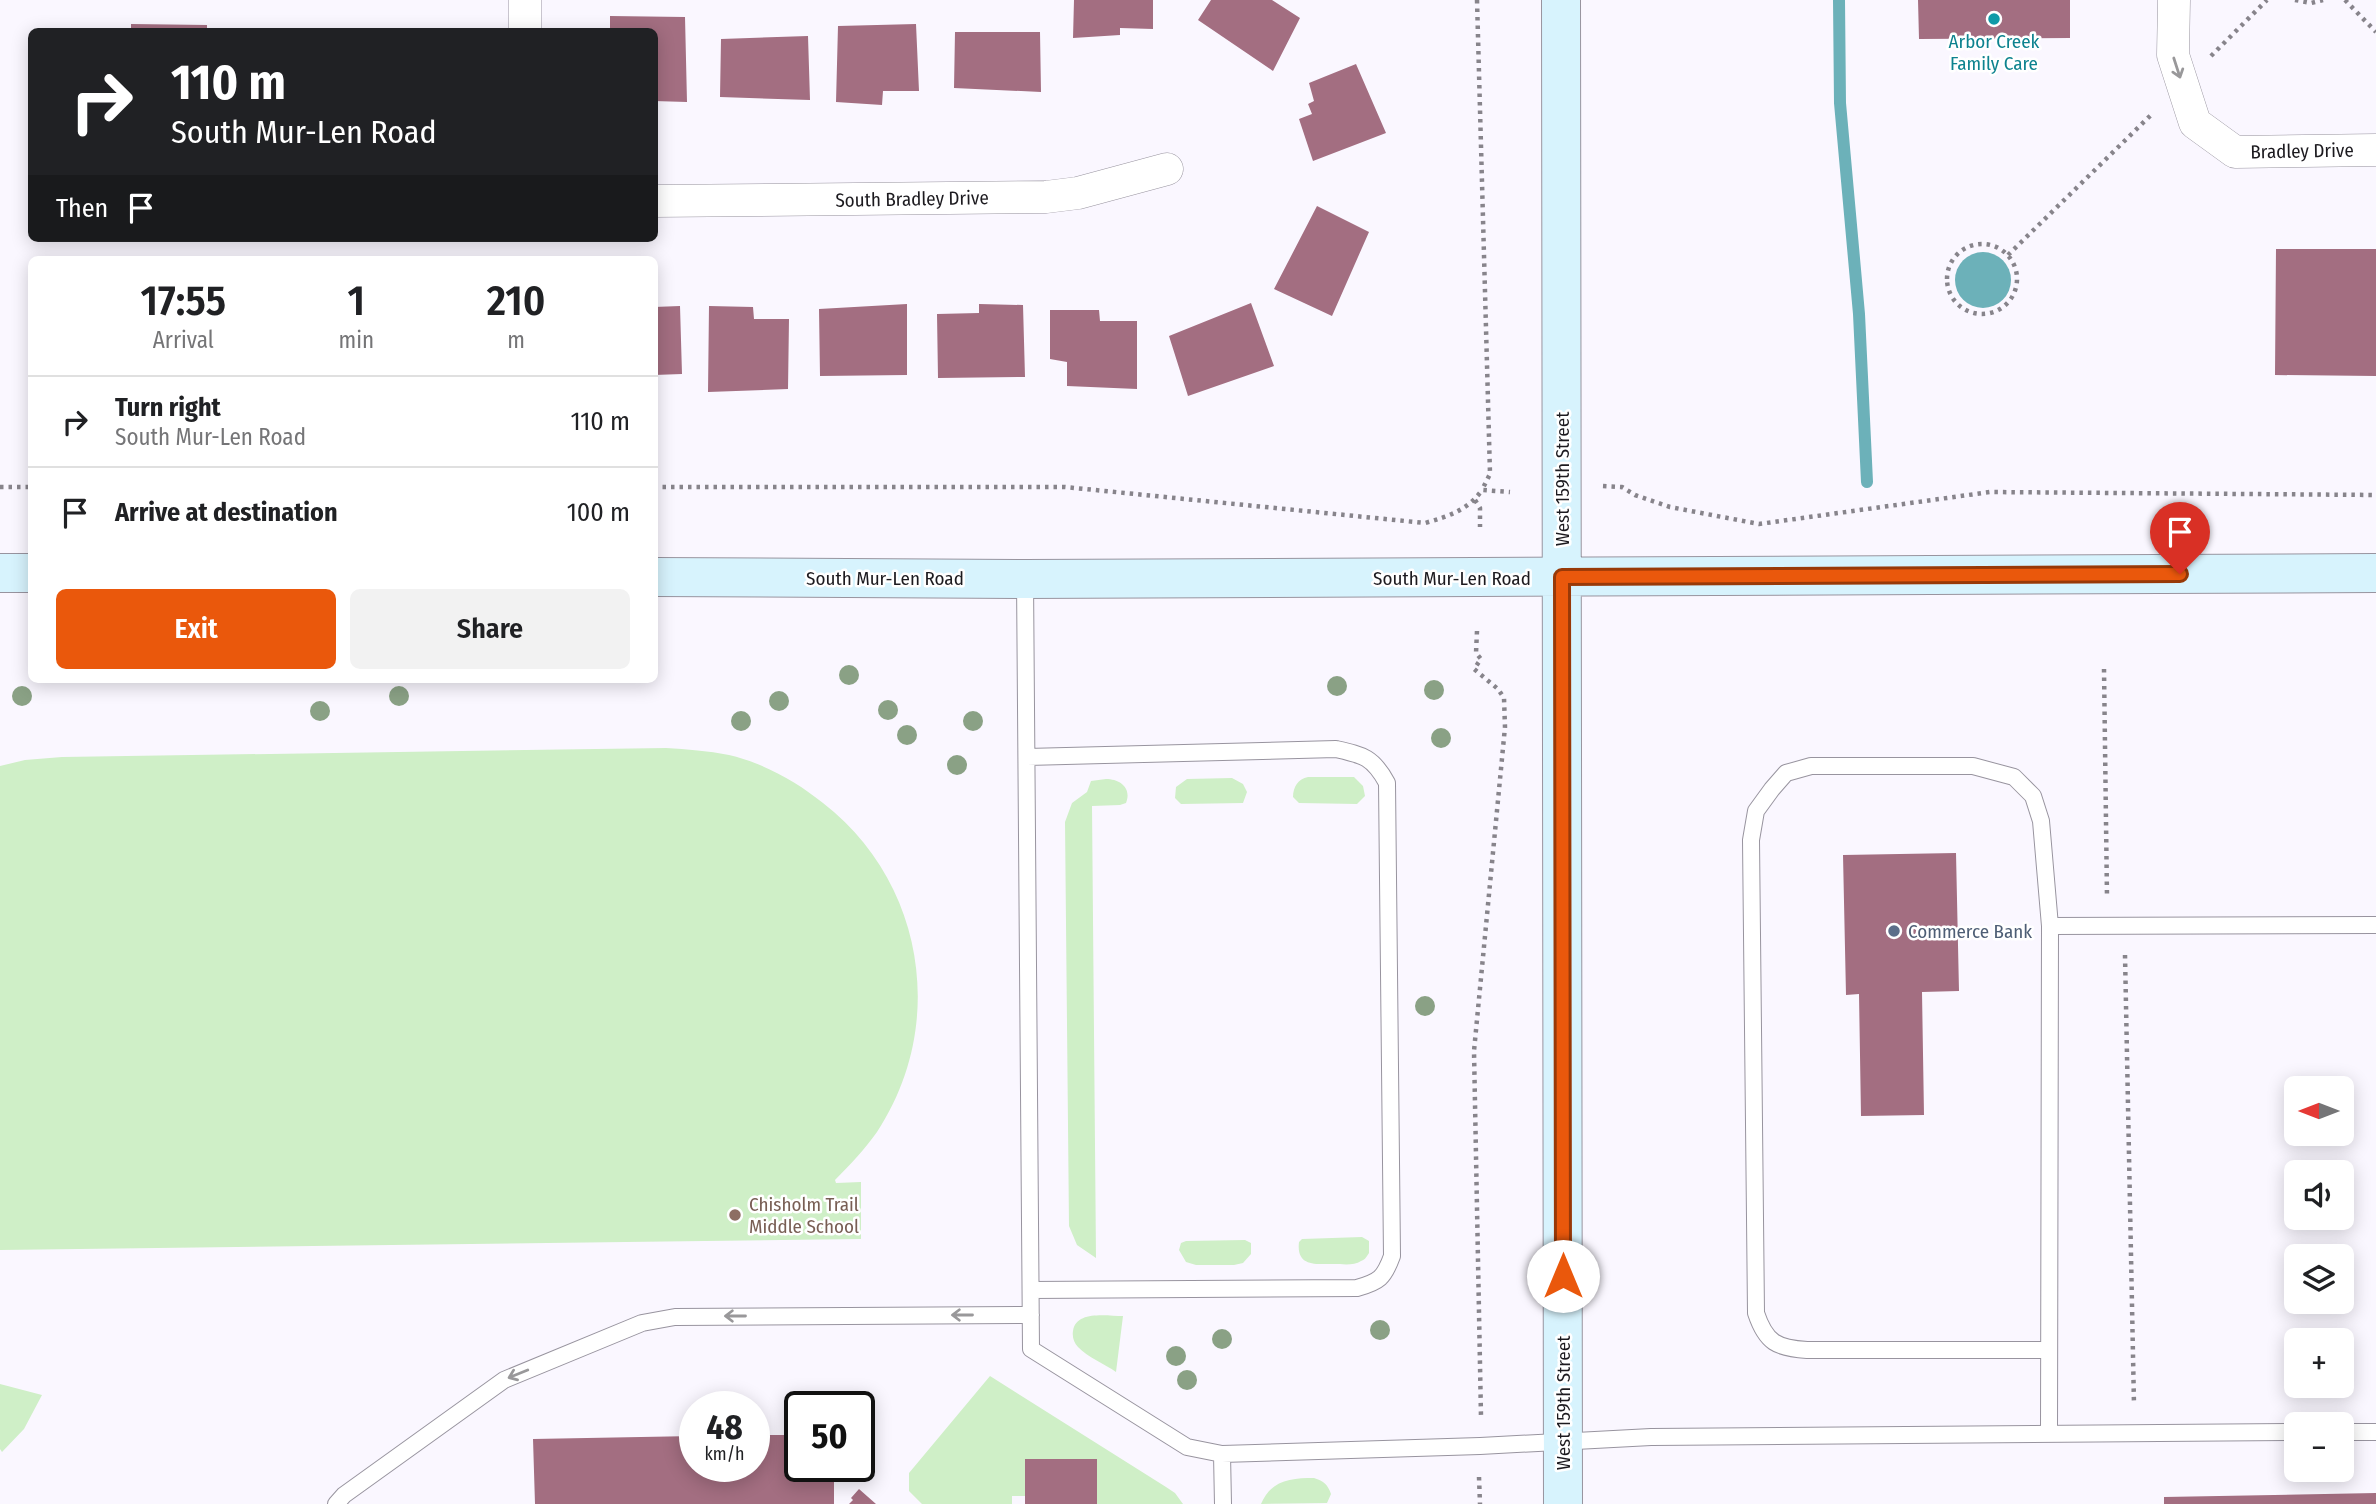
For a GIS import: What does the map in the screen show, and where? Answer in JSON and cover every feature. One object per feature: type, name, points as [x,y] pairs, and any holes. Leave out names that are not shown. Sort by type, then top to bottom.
[{"type":"main road","name":"West 159th Street","points":[[1561,0],[1563,1504]]},
{"type":"main road","points":[[0,572],[28,573]]},
{"type":"main road","name":"South Mur-Len Road","points":[[658,577],[1025,579],[2376,573]]},
{"type":"street","points":[[525,0],[525,28]]},
{"type":"street","name":"Bradley Drive","points":[[2174,0],[2173,55],[2195,123],[2235,152],[2376,149]]},
{"type":"street","name":"South Bradley Drive","points":[[658,201],[1046,197],[1078,193],[1167,169]]},
{"type":"lane","points":[[1025,579],[1031,1349],[1187,1447],[1222,1454],[1563,1443],[1651,1437],[2284,1432]]},
{"type":"lane","points":[[1027,757],[1336,749],[1360,755],[1378,766],[1387,783],[1392,1256],[1386,1273],[1374,1284],[1357,1288],[1031,1290]]},
{"type":"lane","points":[[2049,1350],[1807,1350],[1784,1348],[1772,1342],[1761,1327],[1756,1314],[1751,853],[1756,811],[1786,773],[1811,766],[1973,766],[2014,777],[2033,796],[2041,821],[2050,926],[2049,1434]]},
{"type":"lane","points":[[2050,926],[2376,925]]},
{"type":"lane","points":[[336,1504],[344,1495],[504,1380],[642,1323],[675,1317],[1031,1315]]},
{"type":"lane","points":[[2354,1432],[2376,1432]]},
{"type":"lane","points":[[1222,1454],[1223,1504]]},
{"type":"path","points":[[658,487],[1065,487],[1425,523],[1452,515],[1475,500],[1490,474],[1477,0]]},
{"type":"path","points":[[2008,256],[2267,0]]},
{"type":"path","points":[[2295,0],[2311,3],[2323,0]]},
{"type":"path","points":[[2344,0],[2376,32]]},
{"type":"path","points":[[1979,244],[1990,244],[2008,256],[2018,277],[2017,290],[2004,308],[1983,316],[1962,309],[1952,299],[1947,287],[1948,269],[1952,259],[1962,250],[1979,244]]},
{"type":"path","points":[[1603,485],[1622,486],[1635,495],[1670,507],[1759,524],[1990,492],[2376,495]]},
{"type":"path","points":[[0,487],[28,487]]},
{"type":"path","points":[[1482,490],[1510,492]]},
{"type":"path","points":[[1475,500],[1480,508],[1480,527]]},
{"type":"path","points":[[1477,631],[1476,653],[1481,659],[1474,669],[1498,689],[1504,698],[1505,727],[1474,1051],[1481,1418]]},
{"type":"path","points":[[2104,669],[2106,897],[2123,896],[2135,1434]]},
{"type":"path","points":[[1479,1476],[1480,1504]]},
{"type":"green space","points":[[666,748],[713,752],[742,758],[802,787],[857,835],[884,872],[903,913],[914,956],[918,1001],[913,1046],[899,1090],[877,1132],[835,1180],[836,1183],[861,1182],[861,1239],[0,1250],[0,766],[25,760],[62,757]]},
{"type":"green space","points":[[1308,777],[1354,777],[1363,786],[1365,796],[1357,804],[1299,803],[1293,797],[1294,790],[1299,782]]},
{"type":"green space","points":[[1232,778],[1243,784],[1247,792],[1243,803],[1181,804],[1175,798],[1176,787],[1187,779]]},
{"type":"green space","points":[[1106,779],[1124,785],[1127,798],[1126,803],[1120,805],[1092,806],[1096,1258],[1077,1245],[1069,1226],[1065,822],[1072,803],[1087,792],[1091,781]]},
{"type":"green space","points":[[1362,1237],[1369,1241],[1369,1253],[1355,1264],[1309,1262],[1304,1260],[1299,1250],[1299,1242],[1302,1239]]},
{"type":"green space","points":[[1245,1240],[1251,1243],[1251,1254],[1243,1263],[1234,1265],[1196,1265],[1186,1262],[1179,1250],[1181,1243],[1186,1241]]},
{"type":"green space","points":[[1123,1316],[1116,1372],[1082,1351],[1074,1342],[1073,1331],[1075,1324],[1086,1317]]},
{"type":"green space","points":[[990,1376],[1166,1487],[1175,1493],[1183,1504],[1097,1504],[1096,1459],[1025,1459],[1025,1496],[1012,1496],[1012,1504],[922,1504],[909,1491],[909,1473]]},
{"type":"green space","points":[[0,1384],[42,1395],[24,1429],[2,1452],[0,1449]]},
{"type":"green space","points":[[1314,1478],[1328,1488],[1331,1494],[1327,1503],[1261,1504],[1276,1485]]},
{"type":"water","points":[[1983,252],[1994,254],[2003,260],[2009,269],[2009,291],[2003,300],[1994,306],[1983,308],[1972,306],[1963,300],[1957,291],[1955,280],[1957,269],[1963,260],[1972,254]]},
{"type":"building","points":[[1074,0],[1153,0],[1153,29],[1120,28],[1120,35],[1073,38]]},
{"type":"building","points":[[1211,0],[1272,0],[1300,18],[1273,71],[1198,20]]},
{"type":"building","name":"Arbor Creek Family Care","points":[[1918,0],[2070,0],[2070,38],[1919,39]]},
{"type":"building","points":[[610,16],[685,17],[687,102],[658,101],[658,28],[610,28]]},
{"type":"building","points":[[131,24],[207,25],[207,28],[131,28]]},
{"type":"building","points":[[916,24],[919,91],[883,91],[882,105],[836,102],[838,26]]},
{"type":"building","points":[[955,32],[1040,32],[1041,92],[954,88]]},
{"type":"building","points":[[808,36],[810,100],[720,97],[721,39]]},
{"type":"building","points":[[1356,64],[1386,133],[1313,161],[1299,119],[1312,114],[1308,104],[1314,101],[1309,83]]},
{"type":"building","points":[[1317,206],[1369,232],[1332,316],[1274,289]]},
{"type":"building","points":[[2276,249],[2376,249],[2376,376],[2275,375]]},
{"type":"building","points":[[1251,303],[1274,366],[1188,396],[1169,336]]},
{"type":"building","points":[[907,304],[907,375],[820,376],[819,309]]},
{"type":"building","points":[[979,304],[1023,305],[1025,377],[938,378],[937,314],[979,313]]},
{"type":"building","points":[[680,306],[682,374],[658,375],[658,307]]},
{"type":"building","points":[[709,306],[753,307],[754,319],[789,319],[788,389],[708,392]]},
{"type":"building","points":[[1050,310],[1099,310],[1100,321],[1137,321],[1137,389],[1067,386],[1067,362],[1050,359]]},
{"type":"building","points":[[1956,853],[1959,991],[1922,992],[1924,1115],[1861,1116],[1859,994],[1846,995],[1843,855]]},
{"type":"building","points":[[770,1435],[784,1435],[784,1482],[834,1482],[834,1504],[535,1504],[533,1439],[679,1436],[679,1482],[770,1482]]},
{"type":"building","points":[[1025,1459],[1097,1459],[1097,1504],[1025,1504]]},
{"type":"building","points":[[859,1489],[876,1504],[849,1504]]},
{"type":"building","points":[[2376,1493],[2376,1504],[2164,1504],[2164,1497]]},
{"type":"waterway","points":[[1839,0],[1840,103],[1859,314],[1867,482]]},
{"type":"place","name":"Arbor Creek Family Care","points":[[1994,19]]},
{"type":"place","name":"Commerce Bank","points":[[1894,931]]},
{"type":"place","name":"Chisholm Trail Middle School","points":[[735,1215]]},
{"type":"route","points":[[1563,1276],[1562,577],[2180,574]]}]
